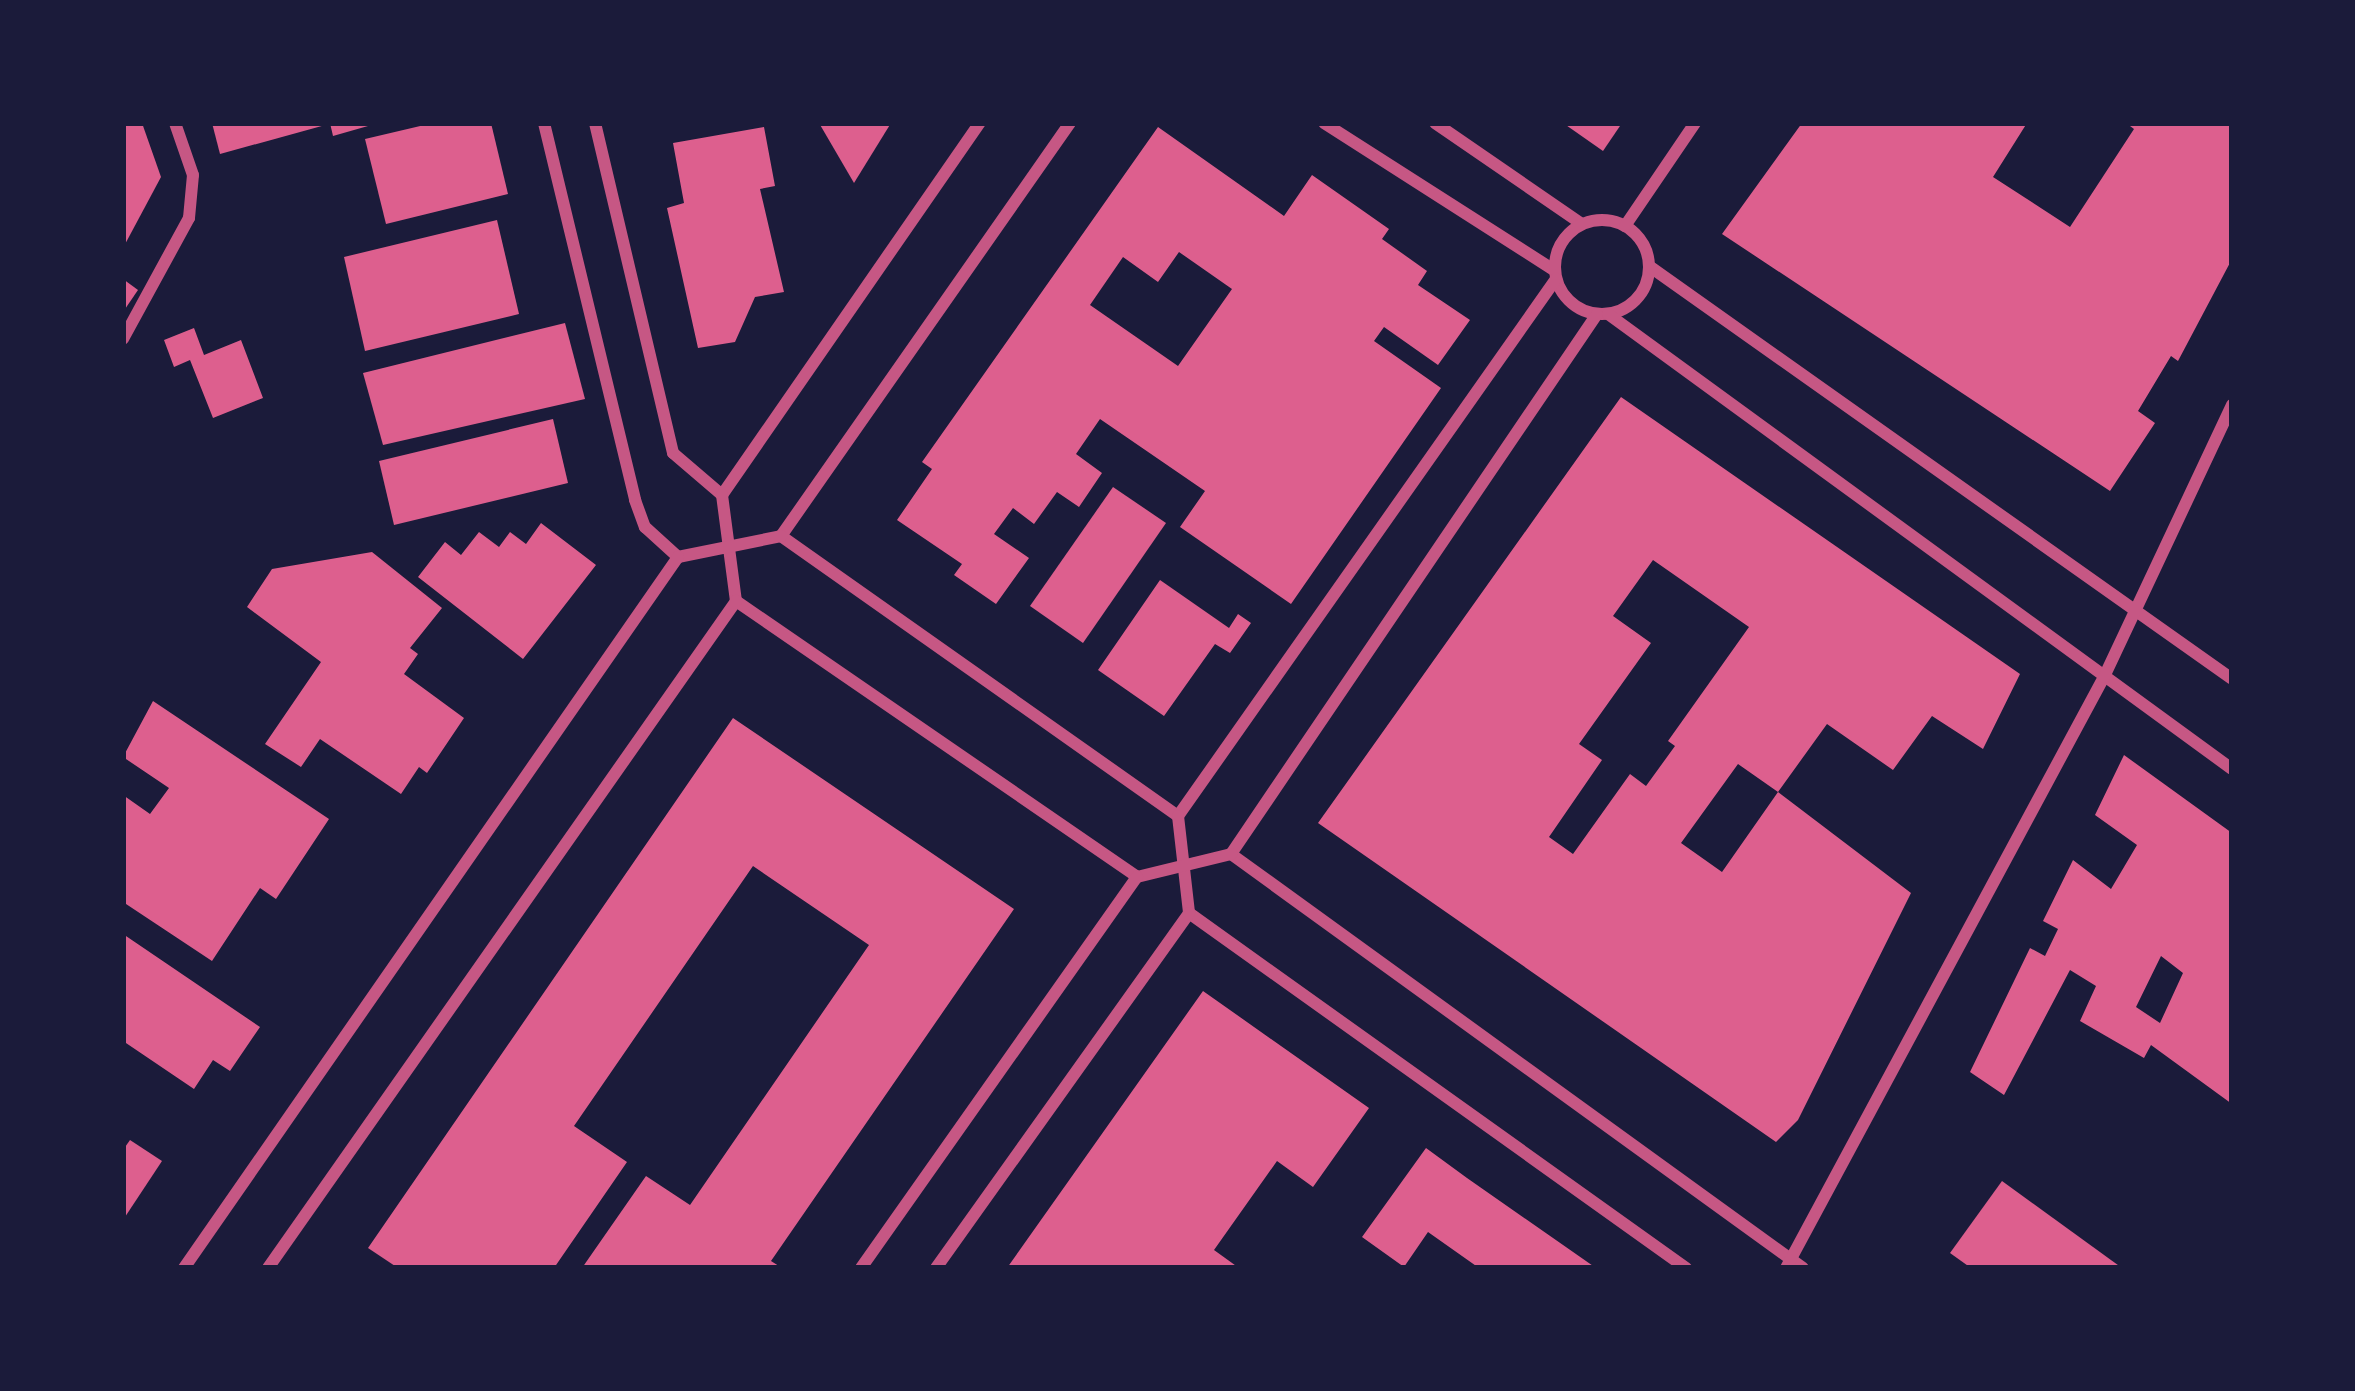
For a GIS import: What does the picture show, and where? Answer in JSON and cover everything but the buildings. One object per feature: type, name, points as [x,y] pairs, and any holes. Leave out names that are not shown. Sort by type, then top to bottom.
[{"type":"street","points":[[123,339],[189,218],[193,175],[175,123]]},
{"type":"street","points":[[544,123],[635,500],[645,527],[678,556]]},
{"type":"street","points":[[268,1268],[736,601],[722,495],[673,453],[595,123]]},
{"type":"street","points":[[722,495],[980,123]]},
{"type":"street","points":[[184,1268],[678,556],[781,536],[1070,123]]},
{"type":"street","points":[[1324,123],[1555,275],[1572,303],[1603,314],[2232,769]]},
{"type":"street","points":[[861,1268],[1137,878],[1231,854],[1603,314],[1642,292],[1649,266],[1642,242],[1624,226],[1582,224],[1435,123]]},
{"type":"street","points":[[1624,226],[1695,123]]},
{"type":"street","points":[[936,1268],[1189,913],[1178,816],[1555,275],[1564,238],[1582,224]]},
{"type":"street","points":[[1649,266],[2232,679]]},
{"type":"street","points":[[1788,1264],[2104,677],[2232,405]]},
{"type":"street","points":[[781,536],[1178,816]]},
{"type":"street","points":[[736,601],[1137,878]]},
{"type":"street","points":[[1231,854],[1788,1264],[1803,1268]]},
{"type":"street","points":[[1189,913],[1686,1268]]}]
